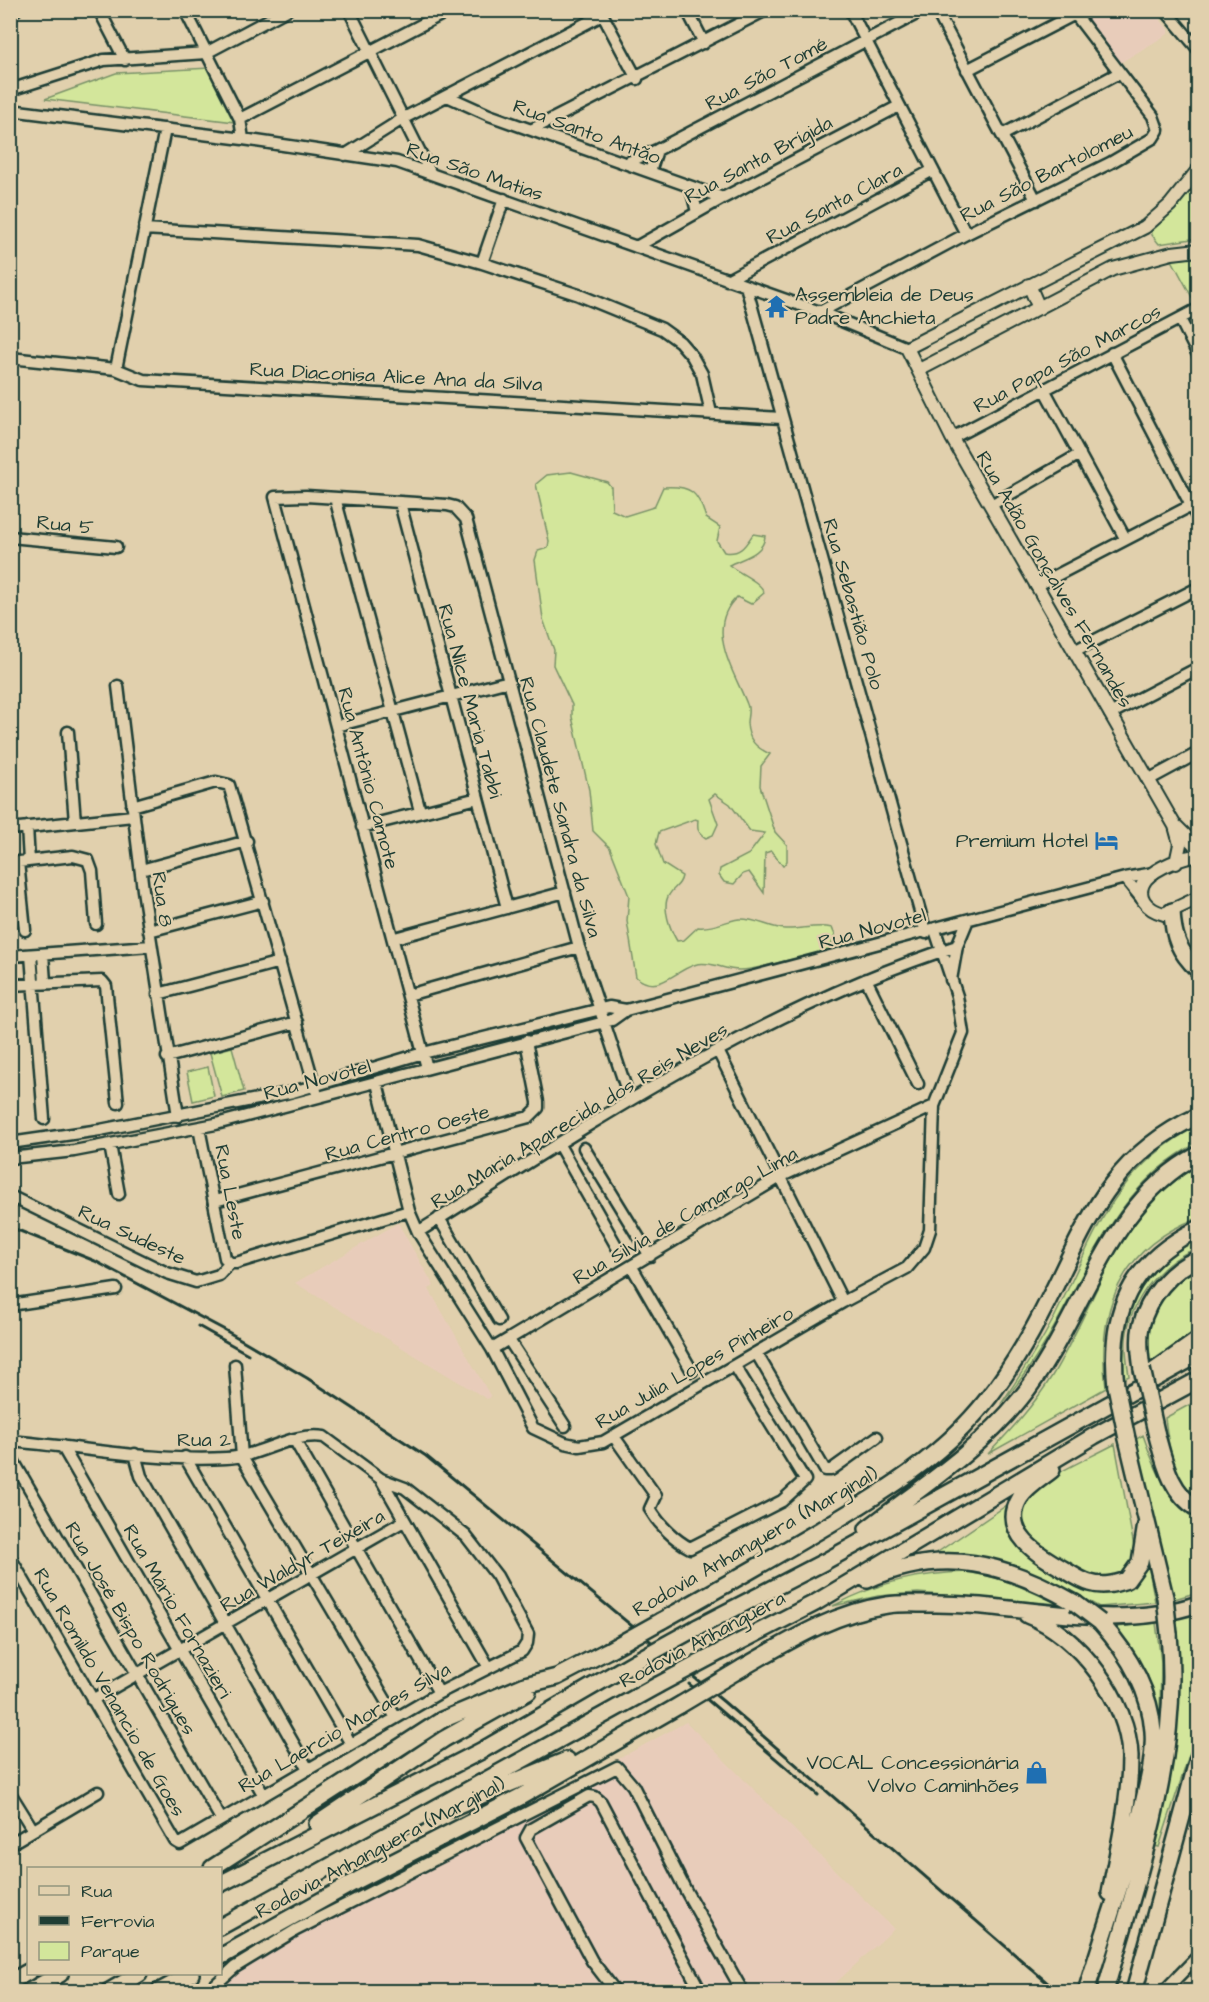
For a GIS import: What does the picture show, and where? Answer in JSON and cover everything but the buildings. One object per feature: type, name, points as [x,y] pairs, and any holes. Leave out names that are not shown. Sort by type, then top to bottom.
[{"type":"highway","points":[[1172,911],[1176,941],[1182,953],[1198,970]]},
{"type":"highway","name":"Rodovia Anhanguera (Marginal)","points":[[215,1867],[442,1720],[525,1685],[557,1677],[607,1651],[810,1537],[909,1475],[961,1429],[1001,1382],[1032,1332],[1076,1240],[1105,1191],[1122,1170],[1149,1146],[1172,1129],[1198,1116]]},
{"type":"highway","points":[[824,1562],[953,1464],[1020,1399],[1053,1352],[1129,1215],[1171,1174],[1198,1155]]},
{"type":"highway","points":[[1105,1992],[1159,1792],[1171,1724],[1173,1675],[1165,1597],[1127,1439],[1123,1390],[1114,1344],[1118,1317],[1130,1288],[1156,1256],[1198,1230]]},
{"type":"highway","points":[[1198,1259],[1172,1275],[1149,1308],[1141,1326],[1139,1346],[1156,1432],[1170,1477],[1182,1497],[1198,1509]]},
{"type":"highway","points":[[1123,1390],[1198,1341]]},
{"type":"highway","name":"Rodovia Anhanguera","points":[[222,1883],[481,1751],[636,1661],[824,1562],[1123,1390],[1198,1355]]},
{"type":"highway","name":"Rodovia Anhanguera","points":[[222,1926],[658,1685],[815,1603],[1094,1436],[1198,1380]]},
{"type":"highway","points":[[1094,1436],[1021,1497],[1016,1510],[1016,1531],[1030,1548],[1046,1560],[1088,1583],[1102,1585],[1127,1580],[1135,1572],[1140,1562],[1146,1524]]},
{"type":"highway","points":[[815,1603],[894,1571],[952,1562],[984,1564],[1009,1570],[1075,1603],[1100,1622],[1114,1637],[1136,1672],[1150,1713],[1153,1744],[1136,1831],[1086,1992]]},
{"type":"highway","name":"Rodovia Anhanguera (Marginal)","points":[[222,1956],[358,1880],[520,1797],[817,1625],[846,1614],[889,1605],[943,1604],[1103,1618],[1150,1615],[1198,1604]]},
{"type":"highway","points":[[1008,1608],[1052,1627],[1073,1644],[1107,1688],[1125,1732],[1130,1754],[1128,1775],[1101,1943]]},
{"type":"highway","points":[[264,1860],[444,1739],[557,1677]]},
{"type":"highway","points":[[408,1823],[473,1800],[636,1730]]},
{"type":"highway","points":[[1134,1990],[1198,1758]]},
{"type":"highway","points":[[1158,1899],[1198,1792]]},
{"type":"highway","points":[[10,1982],[27,1973]]},
{"type":"highway","points":[[28,1992],[58,1975]]},
{"type":"highway","points":[[108,1992],[137,1975]]},
{"type":"highway","points":[[158,1992],[189,1975]]},
{"type":"main road","points":[[907,348],[1145,227],[1170,206],[1198,170]]},
{"type":"main road","points":[[919,370],[1113,269],[1172,253],[1198,250]]},
{"type":"main road","points":[[1029,285],[1039,308]]},
{"type":"main road","name":"Rua Adão Gonçalves Fernandes","points":[[907,348],[952,438],[1175,826],[1180,844],[1176,863]]},
{"type":"main road","name":"Rua Adão Gonçalves Fernandes","points":[[1175,826],[1198,848]]},
{"type":"main road","points":[[1198,856],[1187,857],[1154,873],[1143,886],[1142,899],[1148,908],[1156,912],[1172,911],[1198,898]]},
{"type":"street","points":[[10,12],[16,10]]},
{"type":"street","points":[[99,10],[124,60]]},
{"type":"street","points":[[185,10],[240,119],[243,139]]},
{"type":"street","points":[[10,90],[104,60],[206,53],[287,10]]},
{"type":"street","points":[[349,10],[430,172]]},
{"type":"street","points":[[240,119],[450,10]]},
{"type":"street","points":[[687,10],[704,43]]},
{"type":"street","points":[[533,129],[637,79],[766,10]]},
{"type":"street","points":[[850,10],[966,234]]},
{"type":"street","name":"Rua São Tomé","points":[[626,163],[657,150],[924,10]]},
{"type":"street","points":[[936,10],[1035,200]]},
{"type":"street","points":[[1165,10],[1198,49]]},
{"type":"street","points":[[967,70],[1074,12]]},
{"type":"street","name":"Rua São Bartolomeu","points":[[820,312],[966,234],[1110,163],[1154,138],[1157,124],[1074,12]]},
{"type":"street","points":[[345,154],[404,118],[601,13],[637,79]]},
{"type":"street","points":[[1002,135],[1119,73]]},
{"type":"street","points":[[467,86],[471,108]]},
{"type":"street","name":"Rua Santo Antão","points":[[447,96],[471,108],[723,198]]},
{"type":"street","name":"Rua Santa Brígida","points":[[636,247],[723,198],[899,106]]},
{"type":"street","points":[[10,132],[12,110]]},
{"type":"street","name":"Rua São Matias","points":[[12,110],[243,139],[397,162],[820,312],[907,348]]},
{"type":"street","points":[[556,138],[560,116]]},
{"type":"street","points":[[116,369],[165,129]]},
{"type":"street","points":[[650,172],[657,150]]},
{"type":"street","name":"Rua Santa Clara","points":[[727,280],[933,170]]},
{"type":"street","points":[[691,188],[697,212]]},
{"type":"street","points":[[482,263],[504,199]]},
{"type":"street","points":[[144,229],[418,245],[482,263],[579,295],[662,329],[680,342],[692,356],[702,374],[711,413]]},
{"type":"street","name":"Rua Santa Clara","points":[[746,286],[752,268]]},
{"type":"street","name":"Rua Sebastião Polo","points":[[746,286],[930,931]]},
{"type":"street","points":[[835,318],[848,297]]},
{"type":"street","name":"Rua Papa São Marcos","points":[[952,438],[1198,309]]},
{"type":"street","points":[[1180,320],[1198,355]]},
{"type":"street","points":[[1112,353],[1195,504],[1198,519]]},
{"type":"street","name":"Rua Diaconisa Alice Ana da Silva","points":[[10,358],[116,369],[143,380],[782,418]]},
{"type":"street","points":[[1044,389],[1125,538]]},
{"type":"street","points":[[991,505],[1080,454]]},
{"type":"street","name":"Rua Antônio Camote","points":[[335,498],[275,497],[362,827],[395,938],[427,1068]]},
{"type":"street","points":[[400,503],[335,498],[420,811]]},
{"type":"street","name":"Rua Claudete Sandra da Silva","points":[[400,503],[447,505],[455,507],[466,519],[579,947],[630,1100]]},
{"type":"street","name":"Rua Nilce Maria Tabbi","points":[[400,503],[507,908]]},
{"type":"street","points":[[1036,586],[1125,538],[1195,504]]},
{"type":"street","name":"Rua 5","points":[[10,537],[116,547]]},
{"type":"street","points":[[1074,651],[1198,588]]},
{"type":"street","points":[[1110,714],[1198,668]]},
{"type":"street","points":[[336,726],[509,681]]},
{"type":"street","name":"Rua 8","points":[[118,686],[151,946],[178,1116]]},
{"type":"street","points":[[68,732],[75,822]]},
{"type":"street","points":[[1148,780],[1198,753]]},
{"type":"street","points":[[10,829],[75,822],[133,811],[216,782],[226,782],[233,791],[318,1098]]},
{"type":"street","points":[[362,827],[478,798]]},
{"type":"street","points":[[27,827],[29,861]]},
{"type":"street","points":[[141,870],[246,841]]},
{"type":"street","points":[[25,930],[14,863],[73,856],[88,860],[92,871],[96,924]]},
{"type":"street","name":"Rua Novotel","points":[[10,1158],[110,1145],[199,1128],[603,1022],[626,1010],[967,922],[1125,878],[1154,873]]},
{"type":"street","points":[[1125,878],[1142,899]]},
{"type":"street","points":[[395,938],[565,892]]},
{"type":"street","points":[[149,931],[263,901]]},
{"type":"street","name":"Rua Julia Lopes Pinheiro","points":[[951,980],[957,946],[967,922]]},
{"type":"street","name":"Rua Julia Lopes Pinheiro","points":[[376,1083],[409,1211],[418,1232],[492,1349],[532,1428],[565,1443],[579,1446],[603,1442],[615,1438],[843,1302],[907,1268],[924,1248],[930,1230],[934,1106],[963,1033],[951,980],[930,931]]},
{"type":"street","points":[[10,956],[151,946]]},
{"type":"street","name":"Rua Maria Aparecida dos Reis Neves","points":[[418,1232],[630,1100],[718,1051],[866,979],[957,946]]},
{"type":"street","points":[[408,994],[579,947]]},
{"type":"street","points":[[43,954],[45,982]]},
{"type":"street","points":[[31,955],[44,1119]]},
{"type":"street","points":[[158,994],[280,962]]},
{"type":"street","points":[[10,985],[95,979],[106,986],[117,1103]]},
{"type":"street","points":[[866,979],[918,1084]]},
{"type":"street","name":"Rua Novotel","points":[[10,1143],[178,1116],[315,1086],[423,1053],[600,1009],[609,1007],[626,1010]]},
{"type":"street","points":[[167,1057],[297,1022]]},
{"type":"street","name":"Rua Centro Oeste","points":[[215,1202],[394,1156],[535,1114],[538,1102],[526,1041]]},
{"type":"street","points":[[718,1051],[843,1302]]},
{"type":"street","name":"Rua Silvia de Camargo Lima","points":[[492,1349],[782,1176],[934,1106]]},
{"type":"street","points":[[161,1135],[178,1116],[199,1128]]},
{"type":"street","name":"Rua Leste","points":[[199,1128],[225,1257],[230,1263]]},
{"type":"street","points":[[559,1144],[617,1247]]},
{"type":"street","points":[[110,1145],[119,1194]]},
{"type":"street","points":[[584,1148],[650,1256]]},
{"type":"street","name":"Rua Sudeste","points":[[10,1196],[167,1273],[196,1282],[219,1275],[230,1263],[409,1211]]},
{"type":"street","points":[[439,1218],[500,1320]]},
{"type":"street","points":[[632,1267],[692,1371]]},
{"type":"street","points":[[10,1305],[116,1289]]},
{"type":"street","points":[[509,1340],[565,1426]]},
{"type":"street","points":[[757,1354],[825,1470],[831,1470],[877,1437]]},
{"type":"street","points":[[235,1365],[242,1457],[396,1719]]},
{"type":"street","points":[[615,1438],[656,1496],[650,1509],[654,1516],[679,1542],[690,1548],[782,1501],[804,1480],[735,1366]]},
{"type":"street","name":"Rua 2","points":[[10,1442],[135,1454],[242,1457],[294,1439],[324,1437],[381,1479]]},
{"type":"street","points":[[294,1439],[439,1693]]},
{"type":"street","name":"Rua Mário Fornazieri","points":[[62,1446],[262,1794]]},
{"type":"street","points":[[135,1454],[141,1476],[308,1768]]},
{"type":"street","name":"Rua José Bispo Rodrigues","points":[[10,1455],[220,1819]]},
{"type":"street","points":[[185,1457],[351,1744]]},
{"type":"street","points":[[381,1479],[488,1666]]},
{"type":"street","name":"Rua Laercio Moraes Silva","points":[[180,1844],[262,1794],[439,1693],[488,1666],[522,1651],[527,1643],[528,1634],[497,1576],[466,1536],[405,1488],[381,1479]]},
{"type":"street","name":"Rua Waldyr Teixeira","points":[[92,1700],[404,1521]]},
{"type":"street","name":"Rua Romildo Venancio de Goes","points":[[10,1557],[92,1700],[176,1841],[180,1844]]},
{"type":"street","points":[[207,1992],[235,1967],[296,1930],[617,1767],[633,1786],[686,1891],[743,1992]]},
{"type":"street","points":[[10,1844],[98,1792]]},
{"type":"street","points":[[10,1794],[33,1830]]},
{"type":"street","points":[[616,1992],[586,1952],[526,1838],[531,1828],[589,1796],[601,1802],[701,1992]]},
{"type":"street","points":[[1163,1992],[1198,1956]]},
{"type":"shaded area","points":[[1090,11],[1153,11],[1168,29],[1168,34],[1120,63],[1083,15]]},
{"type":"shaded area","points":[[398,1223],[434,1286],[429,1289],[491,1397],[487,1399],[295,1283]]},
{"type":"shaded area","points":[[686,1722],[894,1929],[827,1991],[193,1992]]},
{"type":"green space","points":[[210,68],[235,122],[45,99],[116,73]]},
{"type":"green space","points":[[1198,172],[1198,238],[1159,244],[1152,235],[1151,225]]},
{"type":"green space","points":[[1198,257],[1198,296],[1193,299],[1172,260]]},
{"type":"green space","points":[[571,472],[607,482],[611,487],[612,510],[625,516],[654,507],[663,487],[687,489],[700,502],[706,518],[720,527],[717,541],[724,552],[738,551],[745,546],[753,534],[765,536],[764,542],[757,551],[729,565],[759,585],[764,593],[751,604],[737,597],[727,609],[722,636],[729,664],[748,706],[747,723],[751,739],[770,754],[761,766],[760,786],[775,832],[787,845],[787,861],[783,866],[771,851],[765,853],[764,893],[749,872],[743,874],[734,884],[724,882],[719,875],[720,869],[749,854],[765,833],[750,831],[730,804],[715,794],[709,799],[718,824],[713,835],[706,838],[701,834],[698,820],[695,819],[659,832],[656,844],[663,864],[682,876],[667,900],[666,912],[677,941],[684,940],[698,927],[709,927],[739,919],[785,929],[832,928],[835,935],[829,951],[830,957],[794,959],[746,970],[699,964],[651,984],[636,977],[627,921],[629,896],[610,848],[593,831],[589,790],[572,717],[572,705],[553,665],[554,650],[543,619],[535,560],[538,551],[548,548],[549,541],[536,484],[547,475]]},
{"type":"green space","points":[[232,1047],[244,1091],[222,1097],[210,1053]]},
{"type":"green space","points":[[208,1067],[214,1096],[193,1101],[187,1072]]},
{"type":"green space","points":[[1198,1125],[1198,1143],[1169,1161],[1145,1182],[1124,1206],[1089,1261],[1037,1355],[1001,1404],[1048,1329],[1095,1233],[1125,1185],[1144,1164],[1168,1144]]},
{"type":"green space","points":[[1198,1164],[1198,1218],[1171,1230],[1149,1246],[1132,1264],[1119,1285],[1110,1308],[1105,1333],[1106,1388],[988,1454],[1038,1397],[1052,1376],[1127,1233],[1169,1185]]},
{"type":"green space","points":[[1198,1238],[1198,1248],[1172,1262],[1160,1272],[1141,1296],[1129,1324],[1126,1339],[1129,1376],[1119,1381],[1121,1335],[1134,1295],[1159,1263],[1177,1249]]},
{"type":"green space","points":[[1198,1265],[1198,1332],[1147,1365],[1147,1333],[1156,1307],[1174,1285]]},
{"type":"green space","points":[[1198,1400],[1198,1501],[1189,1494],[1177,1475],[1170,1453],[1165,1418]]},
{"type":"green space","points":[[1143,1435],[1157,1471],[1169,1490],[1186,1508],[1198,1516],[1198,1592],[1171,1600],[1133,1441]]},
{"type":"green space","points":[[1115,1444],[1135,1552],[1125,1570],[1113,1578],[1097,1578],[1081,1573],[1047,1552],[1021,1530],[1020,1514],[1026,1498],[1044,1482]]},
{"type":"green space","points":[[1010,1503],[1008,1527],[1011,1535],[1017,1545],[1040,1565],[1087,1589],[1112,1592],[1128,1585],[1148,1564],[1155,1602],[1099,1607],[1046,1578],[994,1559],[964,1554],[932,1556]]},
{"type":"green space","points":[[969,1572],[1006,1580],[1059,1604],[918,1593],[878,1596],[833,1606],[899,1580],[932,1574]]},
{"type":"green space","points":[[1198,1613],[1198,1728],[1159,1847],[1155,1846],[1172,1761],[1178,1704],[1178,1647],[1174,1618]]},
{"type":"green space","points":[[1156,1623],[1161,1662],[1160,1714],[1147,1674],[1116,1627]]},
{"type":"railway","points":[[10,1227],[95,1261],[223,1329],[307,1378],[426,1456],[724,1702],[1058,1992]]},
{"type":"railway","points":[[198,1326],[248,1354]]},
{"type":"railway","points":[[689,1684],[818,1795]]},
{"type":"place","name":"Assembleia de Deus Padre Anchieta","points":[[777,306]]},
{"type":"place","name":"Premium Hotel","points":[[1106,840]]},
{"type":"place","name":"VOCAL Concessionária Volvo Caminhões","points":[[1037,1773]]}]
